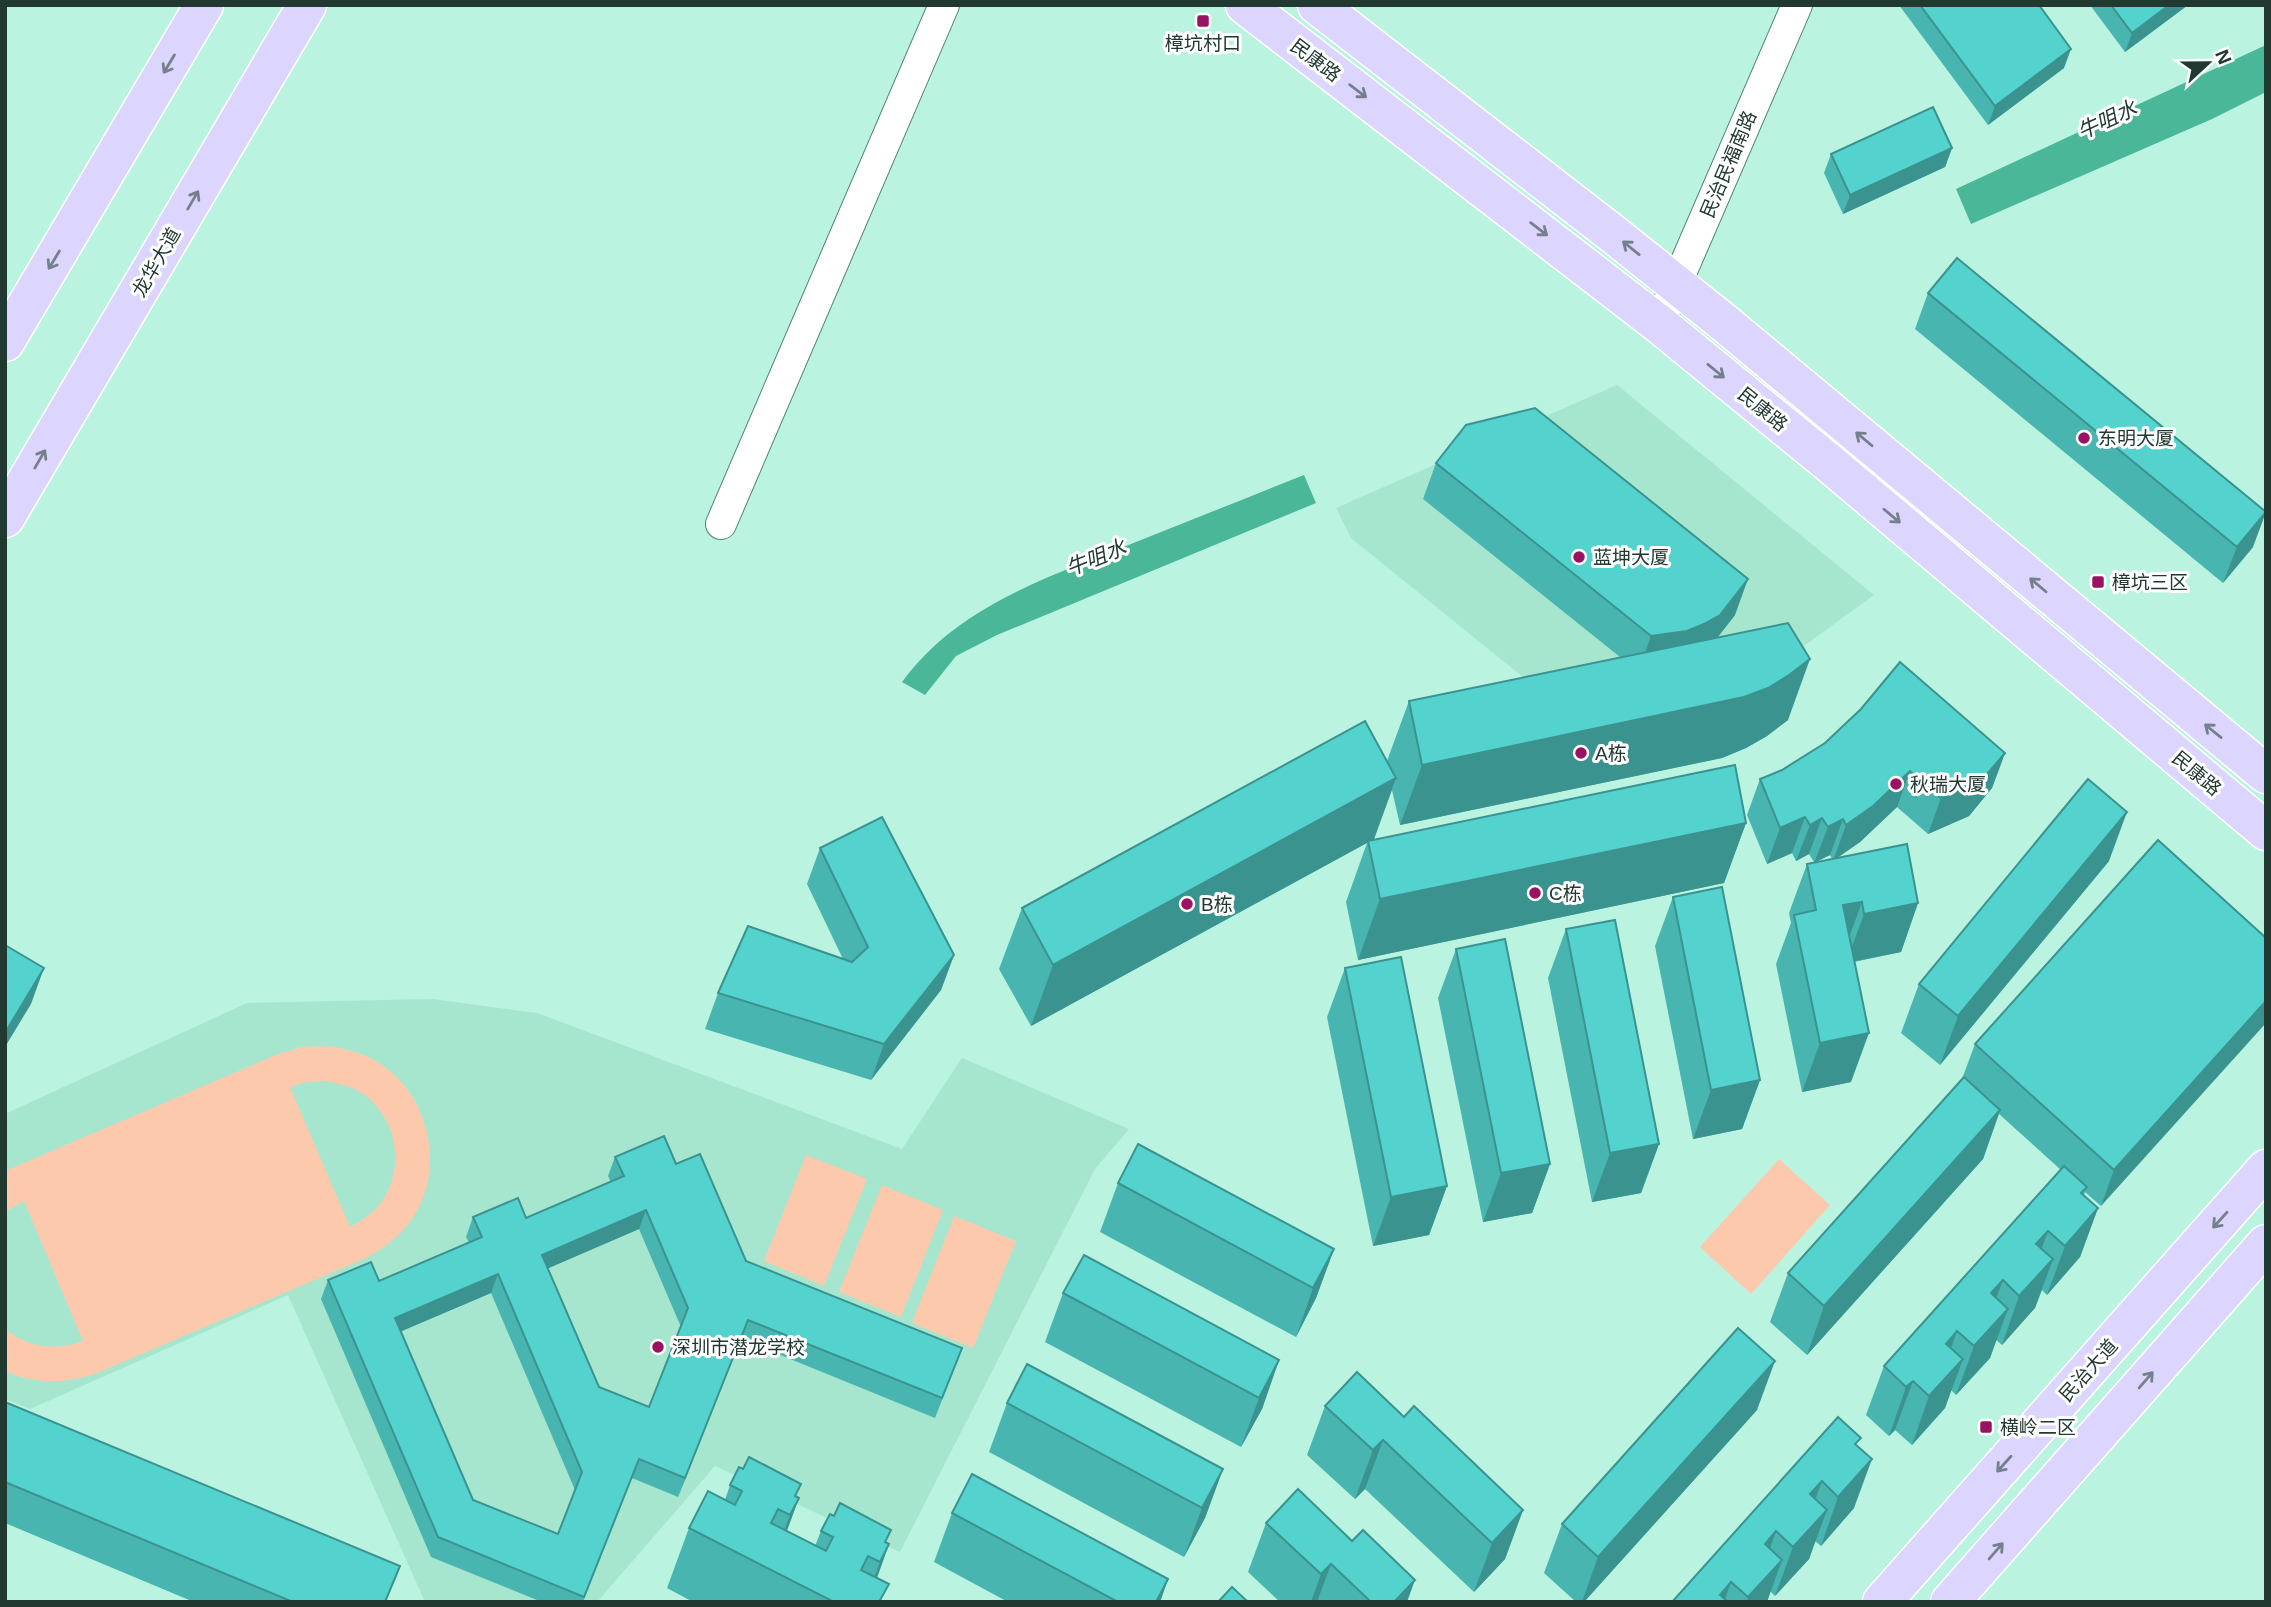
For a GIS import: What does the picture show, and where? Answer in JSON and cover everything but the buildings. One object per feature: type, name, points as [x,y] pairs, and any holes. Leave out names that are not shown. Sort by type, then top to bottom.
[{"type":"main road","points":[[5,342],[204,5]]},
{"type":"main road","name":"龙华大道","points":[[5,518],[307,5]]},
{"type":"main road","name":"民康路","points":[[1245,5],[1659,324],[1840,471],[2266,831]]},
{"type":"main road","points":[[1317,5],[1676,284],[2266,774]]},
{"type":"main road","name":"民治大道","points":[[1882,1602],[2266,1169]]},
{"type":"main road","points":[[1951,1602],[2266,1244]]},
{"type":"street","points":[[722,524],[944,5]]},
{"type":"street","name":"民治民福南路","points":[[1659,324],[1797,5]]},
{"type":"shaded area","name":"蓝坤大厦","points":[[1617,385],[1874,595],[1772,669],[1565,711],[1351,538],[1336,508]]},
{"type":"shaded area","name":"深圳市潜龙学校","points":[[432,999],[537,1013],[902,1149],[962,1058],[1129,1129],[1095,1169],[900,1552],[715,1466],[597,1602],[425,1602],[288,1295],[30,1409],[5,1399],[7,1113],[247,1003]]},
{"type":"shaded area","points":[[328,1046],[367,1057],[398,1078],[412,1097],[423,1118],[429,1141],[430,1164],[418,1209],[400,1234],[366,1258],[95,1374],[50,1381],[27,1379],[5,1371],[5,1329],[23,1340],[42,1346],[63,1346],[83,1341],[24,1201],[5,1212],[5,1171],[278,1054],[302,1047]],"holes":[[[326,1081],[358,1091],[374,1104],[384,1116],[394,1145],[395,1160],[388,1190],[373,1211],[350,1227],[290,1087],[307,1082]]]},
{"type":"shaded area","points":[[806,1155],[867,1179],[824,1286],[764,1261]]},
{"type":"shaded area","points":[[1779,1159],[1830,1205],[1751,1294],[1700,1247]]},
{"type":"shaded area","points":[[882,1185],[943,1210],[901,1317],[839,1292]]},
{"type":"shaded area","points":[[954,1216],[1016,1241],[973,1348],[912,1323]]},
{"type":"water","name":"牛咀水","points":[[2266,45],[2266,92],[2212,119],[1971,224],[1956,189]]},
{"type":"water","name":"牛咀水","points":[[1304,475],[1316,503],[997,635],[956,656],[925,695],[902,682],[925,655],[950,632],[1008,596],[1071,567]]},
{"type":"place","name":"樟坑村口","points":[[1203,21]]},
{"type":"place","name":"东明大厦","points":[[2084,438]]},
{"type":"place","name":"蓝坤大厦","points":[[1579,557]]},
{"type":"place","name":"樟坑三区","points":[[2098,582]]},
{"type":"place","name":"A栋","points":[[1581,753]]},
{"type":"place","name":"秋瑞大厦","points":[[1896,784]]},
{"type":"place","name":"C栋","points":[[1535,893]]},
{"type":"place","name":"B栋","points":[[1187,904]]},
{"type":"place","name":"深圳市潜龙学校","points":[[658,1347]]},
{"type":"place","name":"横岭二区","points":[[1986,1427]]}]
